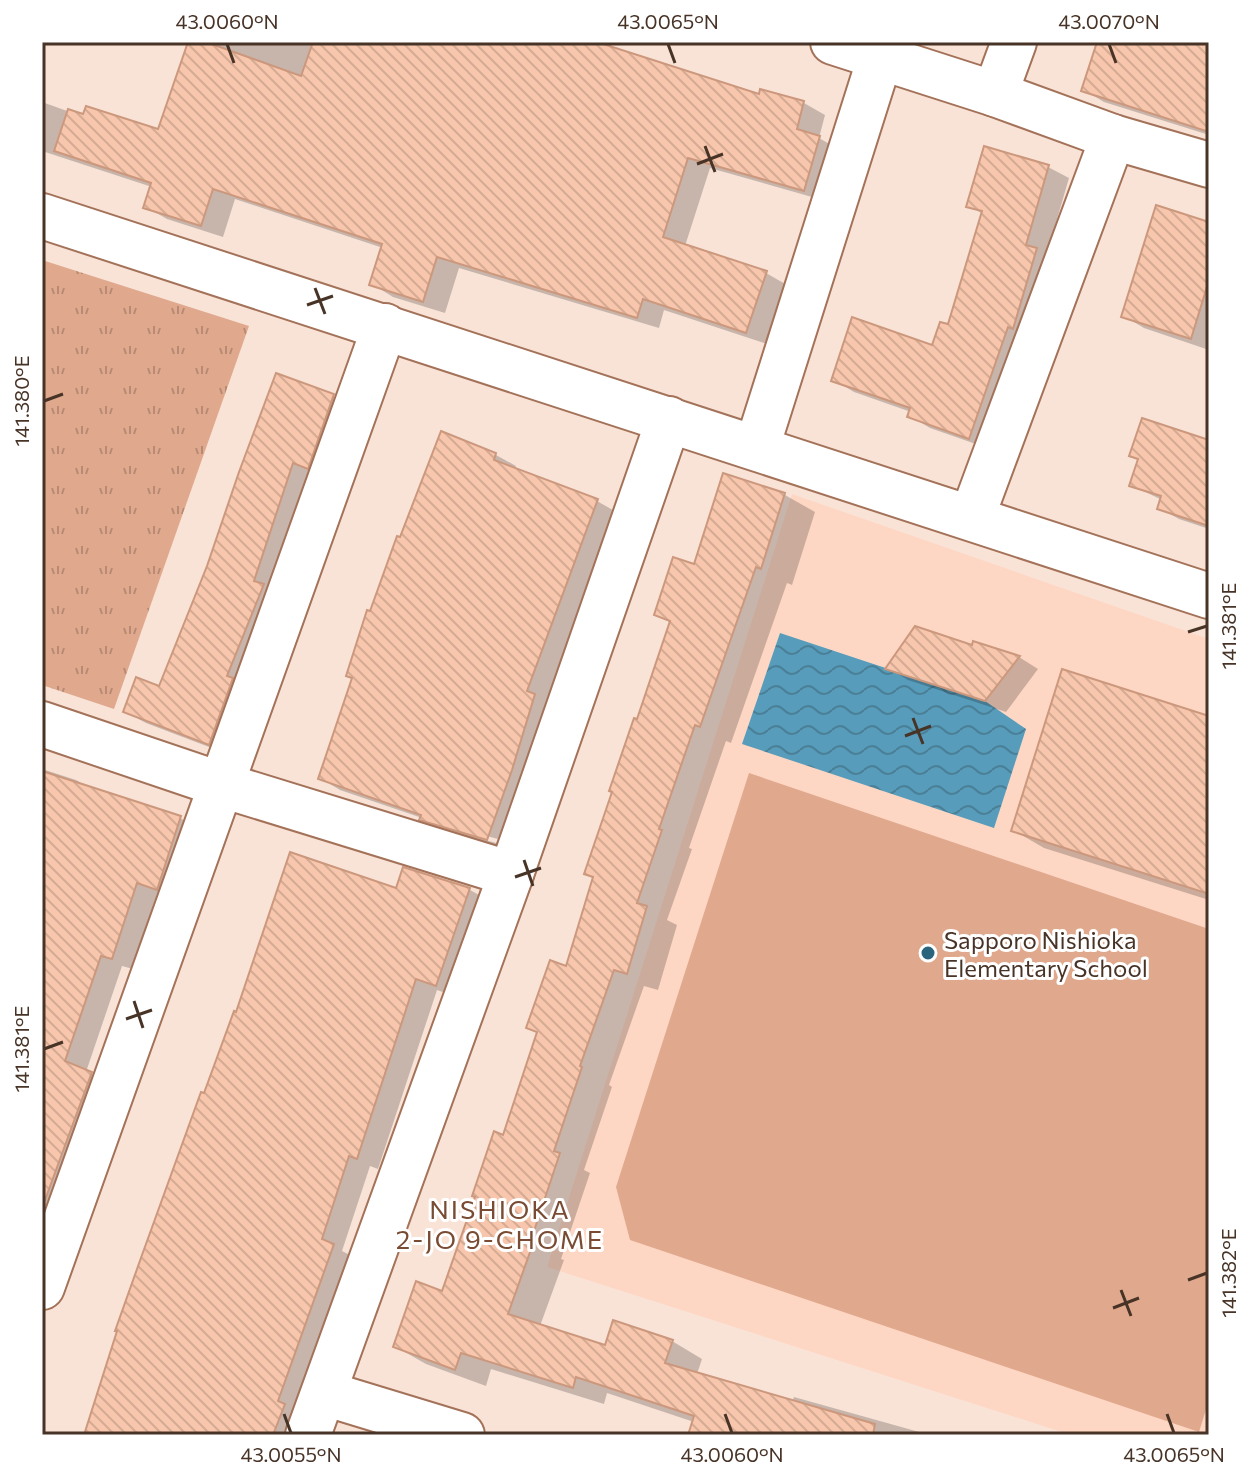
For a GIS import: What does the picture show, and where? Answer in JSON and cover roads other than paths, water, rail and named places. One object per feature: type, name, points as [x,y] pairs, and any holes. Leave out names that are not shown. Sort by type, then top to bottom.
[{"type":"street","points":[[833,42],[995,94],[1113,137],[1209,165]]},
{"type":"street","points":[[995,94],[1014,42]]},
{"type":"street","points":[[757,447],[880,58]]},
{"type":"street","points":[[972,517],[1113,137]]},
{"type":"street","points":[[42,216],[1209,596]]},
{"type":"street","points":[[42,1287],[385,326]]},
{"type":"street","points":[[308,1435],[511,874],[669,419]]},
{"type":"street","points":[[42,724],[222,785],[511,874]]},
{"type":"street","points":[[324,1393],[462,1435]]},
{"type":"water","points":[[780,633],[985,701],[1026,729],[994,828],[742,744]]},
{"type":"place","name":"Sapporo Nishioka Elementary School","points":[[928,953]]},
{"type":"district","name":"NISHIOKA 2-JO 9-CHOME","points":[[500,1223]]}]
